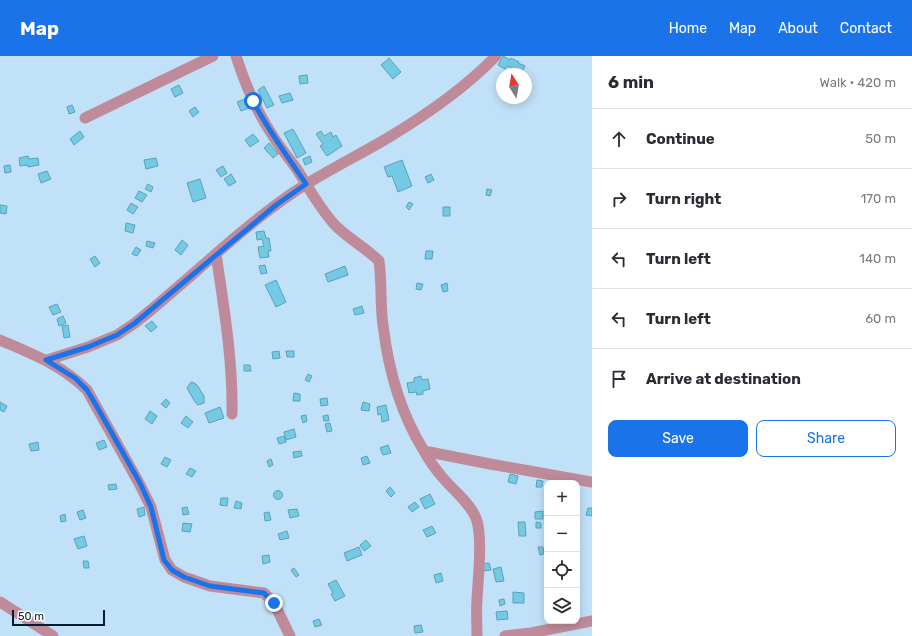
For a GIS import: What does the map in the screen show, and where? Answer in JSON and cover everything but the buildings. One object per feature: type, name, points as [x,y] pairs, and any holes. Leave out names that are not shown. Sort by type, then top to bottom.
[{"type":"street","points":[[85,118],[213,56]]},
{"type":"street","points":[[236,56],[253,101],[263,120],[317,203],[335,225],[373,255],[378,261],[382,324],[390,365],[401,404],[424,451],[443,477],[465,501],[476,518],[480,535],[477,602],[478,636]]},
{"type":"street","points":[[46,360],[88,347],[117,335],[135,323],[276,205],[306,184],[390,137],[427,114],[464,86],[496,56]]},
{"type":"street","points":[[216,254],[230,355],[233,392],[232,414]]},
{"type":"street","points":[[0,340],[46,360],[75,378],[87,390],[140,483],[151,507],[164,560],[172,570],[184,577],[210,586],[264,593],[274,603],[290,636]]},
{"type":"street","points":[[424,451],[592,482]]},
{"type":"street","points":[[0,602],[53,636]]},
{"type":"street","points":[[505,636],[592,621]]},
{"type":"route","points":[[253,101],[273,137],[306,184],[276,205],[135,323],[117,335],[88,347],[46,360],[75,378],[87,390],[140,483],[151,507],[164,560],[172,570],[184,577],[210,586],[231,590],[250,590],[264,593],[274,603]]}]
